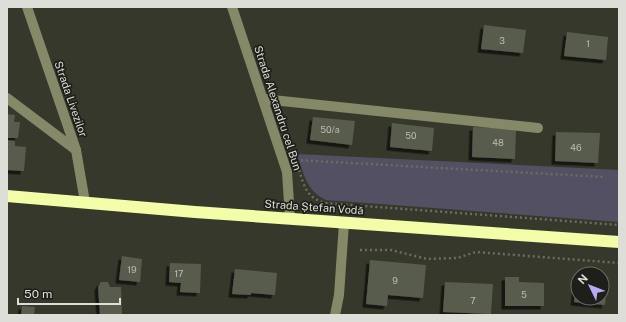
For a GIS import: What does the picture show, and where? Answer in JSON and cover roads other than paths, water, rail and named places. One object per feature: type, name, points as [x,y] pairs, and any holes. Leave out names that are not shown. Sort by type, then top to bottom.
[{"type":"highway","name":"Strada Ștefan Vodă","points":[[7,196],[195,212],[619,242]]},
{"type":"street","name":"Strada Livezilor","points":[[27,7],[76,150],[85,202]]},
{"type":"street","name":"Strada Alexandru cel Bun","points":[[232,7],[288,172],[290,218]]},
{"type":"street","points":[[7,98],[76,150]]},
{"type":"street","points":[[263,99],[538,128]]},
{"type":"street","points":[[336,315],[339,296],[344,223]]}]
